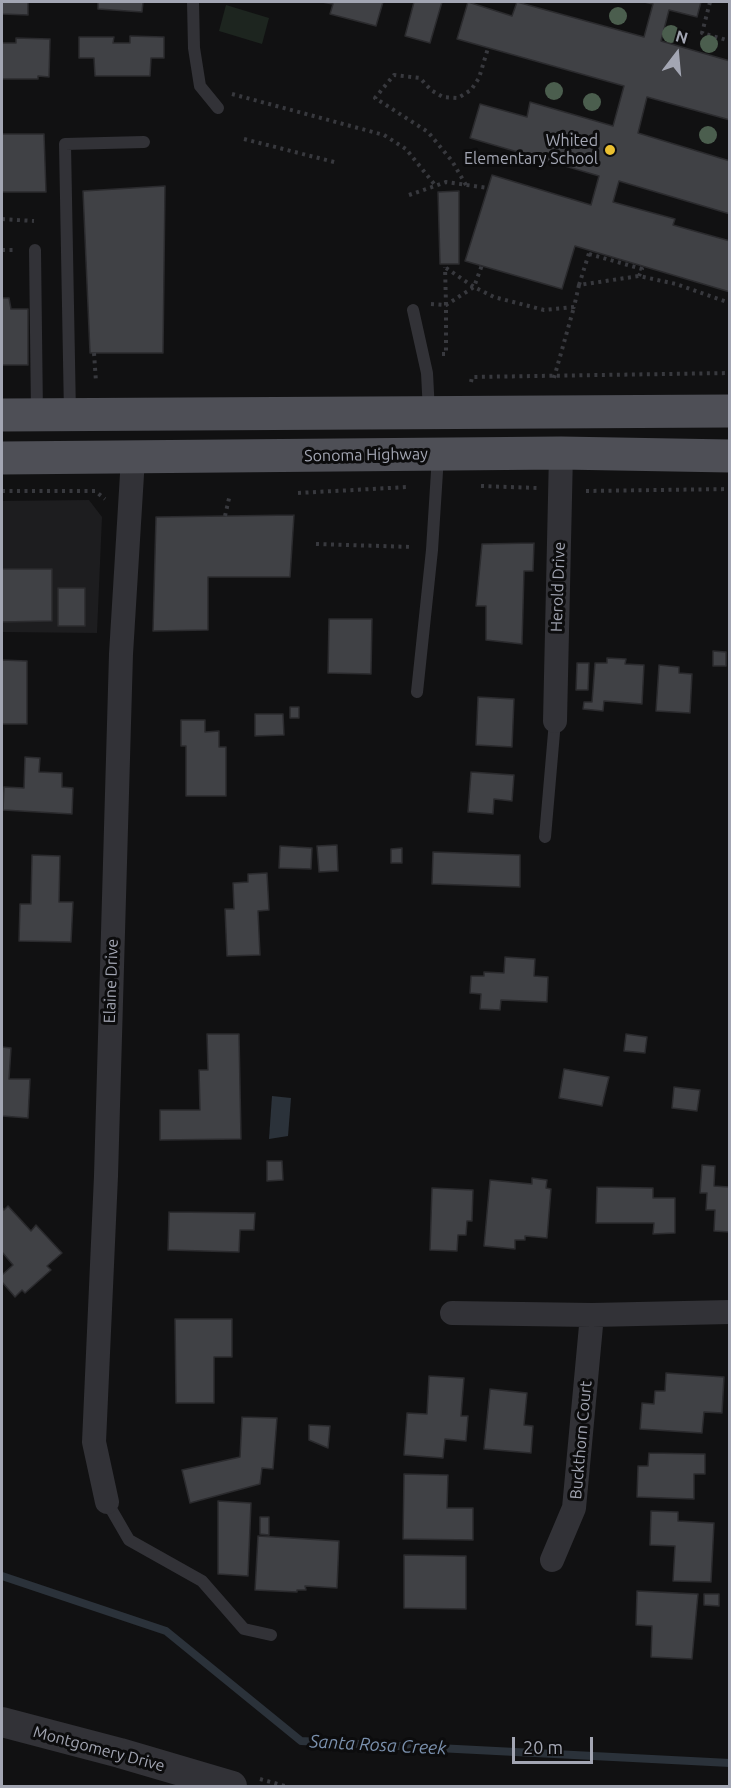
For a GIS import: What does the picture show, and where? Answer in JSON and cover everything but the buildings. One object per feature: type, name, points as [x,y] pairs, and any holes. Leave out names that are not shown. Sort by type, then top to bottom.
[{"type":"main road","points":[[2,415],[729,411]]},
{"type":"main road","name":"Sonoma Highway","points":[[2,458],[133,458],[437,470],[561,453],[729,456]]},
{"type":"street","name":"Herold Drive","points":[[555,722],[561,453]]},
{"type":"street","name":"Elaine Drive","points":[[106,1502],[94,1442],[106,1176],[122,642],[133,458]]},
{"type":"street","points":[[452,1313],[592,1315],[729,1311]]},
{"type":"street","name":"Buckthorn Court","points":[[552,1560],[574,1508],[592,1315]]},
{"type":"street","name":"Montgomery Drive","points":[[2,1722],[232,1786]]},
{"type":"lane","points":[[193,2],[194,48],[200,86],[218,108]]},
{"type":"lane","points":[[70,415],[65,144],[144,142]]},
{"type":"lane","points":[[35,250],[37,415]]},
{"type":"lane","points":[[418,307],[429,413]]},
{"type":"lane","points":[[417,692],[432,550],[437,470]]},
{"type":"lane","points":[[545,837],[555,722]]},
{"type":"lane","points":[[106,1502],[129,1540],[202,1581],[244,1629],[271,1635]]},
{"type":"path","points":[[711,2],[702,33],[729,41]]},
{"type":"path","points":[[466,185],[452,161],[428,132],[375,98],[394,75],[420,78],[431,90],[443,97],[458,98],[471,90],[479,78],[488,48]]},
{"type":"path","points":[[228,93],[384,135],[406,149],[435,185]]},
{"type":"path","points":[[244,139],[338,163]]},
{"type":"path","points":[[409,195],[446,182],[488,188]]},
{"type":"path","points":[[2,219],[34,221]]},
{"type":"path","points":[[547,412],[554,377],[589,252],[642,269],[639,276]]},
{"type":"path","points":[[418,307],[446,305],[474,286],[482,265]]},
{"type":"path","points":[[441,364],[441,354],[446,354],[445,267],[494,297],[544,310],[574,307]]},
{"type":"path","points":[[579,285],[639,276],[676,284],[729,303]]},
{"type":"path","points":[[94,353],[96,382]]},
{"type":"path","points":[[465,383],[471,382],[472,377],[729,373]]},
{"type":"path","points":[[298,493],[437,470],[561,491],[729,489]]},
{"type":"path","points":[[2,491],[95,491],[108,503]]},
{"type":"path","points":[[225,516],[230,494]]},
{"type":"path","points":[[316,544],[395,545],[432,550]]},
{"type":"shaded area","points":[[226,5],[269,18],[262,44],[219,31]]},
{"type":"shaded area","points":[[89,500],[102,517],[97,633],[2,632],[2,501]]},
{"type":"shaded area","points":[[272,1096],[291,1098],[288,1136],[269,1139]]},
{"type":"waterway","name":"Santa Rosa Creek","points":[[2,1576],[166,1631],[301,1741],[730,1763]]},
{"type":"place","name":"Whited Elementary School","points":[[610,150]]}]
